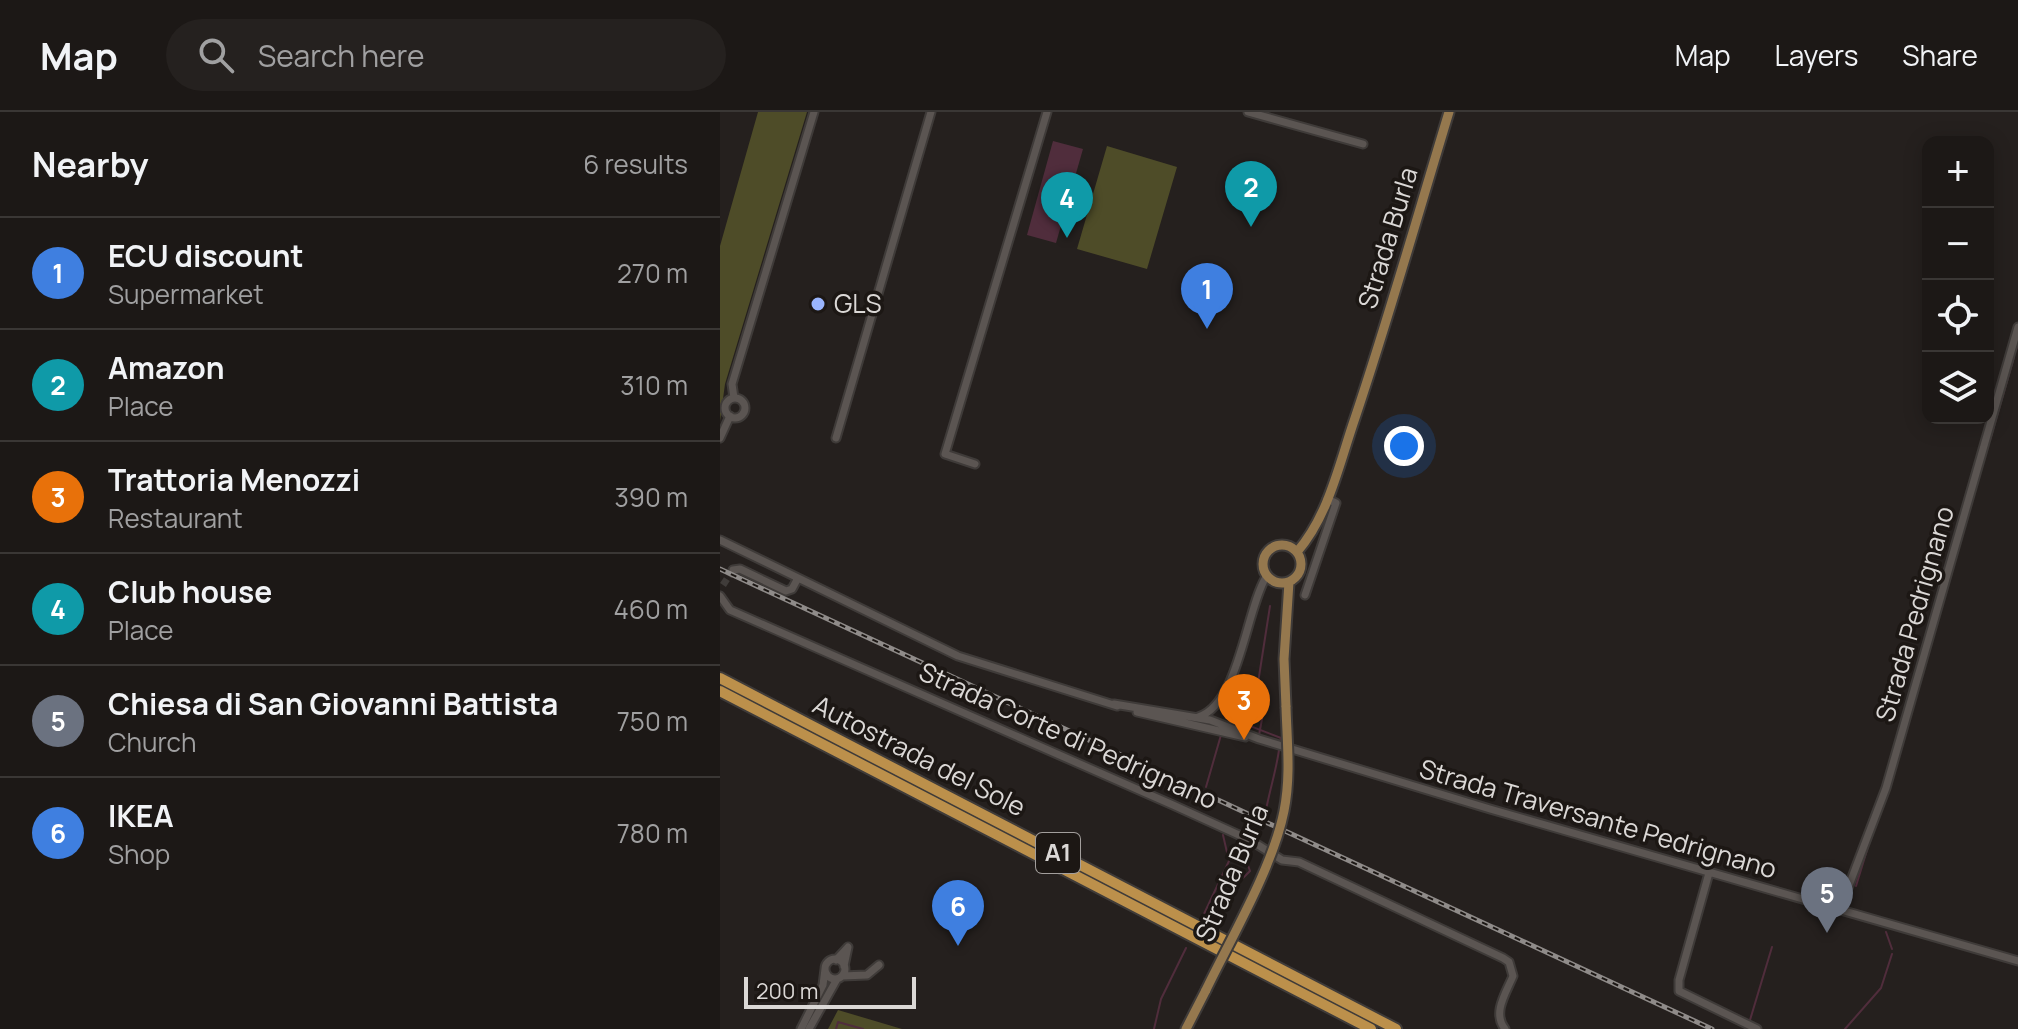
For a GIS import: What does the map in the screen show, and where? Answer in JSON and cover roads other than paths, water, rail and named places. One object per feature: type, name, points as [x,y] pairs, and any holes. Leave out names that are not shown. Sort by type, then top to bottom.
[{"type":"highway","name":"Autostrada del Sole","points":[[720,678],[1396,1029]]},
{"type":"highway","name":"Autostrada del Sole","points":[[720,691],[1371,1029]]},
{"type":"main road","name":"Strada Burla","points":[[1186,1029],[1269,856],[1284,815],[1289,766],[1284,659],[1289,582],[1300,569],[1297,552],[1319,523],[1383,335],[1449,112]]},
{"type":"main road","points":[[1289,582],[1277,583],[1266,577],[1262,565],[1268,550],[1285,545],[1297,552]]},
{"type":"street","points":[[734,398],[732,384],[814,112]]},
{"type":"street","points":[[836,438],[931,112]]},
{"type":"street","points":[[975,464],[945,454],[1047,112]]},
{"type":"street","points":[[1248,112],[1363,144]]},
{"type":"street","name":"Strada Pedrignano","points":[[1840,909],[1886,788],[2018,327]]},
{"type":"street","points":[[730,416],[725,406],[734,398]]},
{"type":"street","points":[[730,416],[739,416],[745,409],[742,401],[734,398]]},
{"type":"street","points":[[720,438],[730,416]]},
{"type":"street","points":[[1305,595],[1336,503],[1327,499]]},
{"type":"street","name":"Strada Traversante Pedrignano","points":[[720,538],[958,656],[1156,716],[1259,739],[2018,961]]},
{"type":"street","points":[[733,570],[740,569],[786,591],[792,589],[798,578]]},
{"type":"street","points":[[1216,729],[1210,717],[1240,653],[1258,590],[1266,577]]},
{"type":"street","name":"Strada Corte di Pedrignano","points":[[723,585],[720,596],[730,610],[1173,805],[1250,840],[1282,860],[1299,862],[1503,958],[1509,962],[1513,976],[1500,1008],[1501,1024],[1505,1029]]},
{"type":"street","name":"Strada Traversante Pedrignano","points":[[1114,704],[1197,718],[1210,717]]},
{"type":"street","points":[[1217,706],[1218,717],[1225,725]]},
{"type":"street","name":"Strada Traversante Pedrignano","points":[[1156,716],[1210,717],[1259,739]]},
{"type":"street","points":[[1709,873],[1679,980],[1679,991],[1757,1029]]},
{"type":"street","points":[[801,1029],[823,985],[828,963],[836,960],[848,947],[842,972],[809,1029]]},
{"type":"street","points":[[836,960],[842,972]]},
{"type":"street","points":[[825,969],[829,977],[842,972],[872,974],[879,965]]},
{"type":"waterway","points":[[2016,350],[2018,343]]},
{"type":"waterway","points":[[1990,440],[2014,357]]},
{"type":"waterway","points":[[1965,525],[1987,449]]},
{"type":"waterway","points":[[1259,735],[1262,719],[1258,683],[1270,606]]},
{"type":"waterway","points":[[1227,717],[1281,738],[1280,743]]},
{"type":"waterway","points":[[1206,787],[1221,735]]},
{"type":"waterway","points":[[1266,810],[1279,750]]},
{"type":"waterway","points":[[1203,916],[1229,861],[1223,835]]},
{"type":"waterway","points":[[1856,886],[1871,837]]},
{"type":"waterway","points":[[1221,882],[1240,881],[1250,871],[1245,857],[1249,844]]},
{"type":"waterway","points":[[1886,932],[1892,949]]},
{"type":"waterway","points":[[1750,1020],[1772,947]]},
{"type":"waterway","points":[[1154,1029],[1161,999],[1186,948]]},
{"type":"waterway","points":[[1845,1029],[1881,988],[1892,954]]},
{"type":"waterway","points":[[836,1029],[838,1022],[863,1029]]},
{"type":"tunnel","points":[[723,585],[733,570]]},
{"type":"railway","points":[[720,569],[1712,1029]]},
{"type":"place","name":"Amazon","points":[[1251,227]]},
{"type":"place","name":"Club house","points":[[1067,238]]},
{"type":"place","name":"GLS","points":[[818,304]]},
{"type":"place","name":"ECU discount","points":[[1207,329]]},
{"type":"place","name":"Trattoria Menozzi","points":[[1244,740]]},
{"type":"place","name":"Chiesa di San Giovanni Battista","points":[[1827,933]]},
{"type":"place","name":"IKEA","points":[[958,946]]}]
